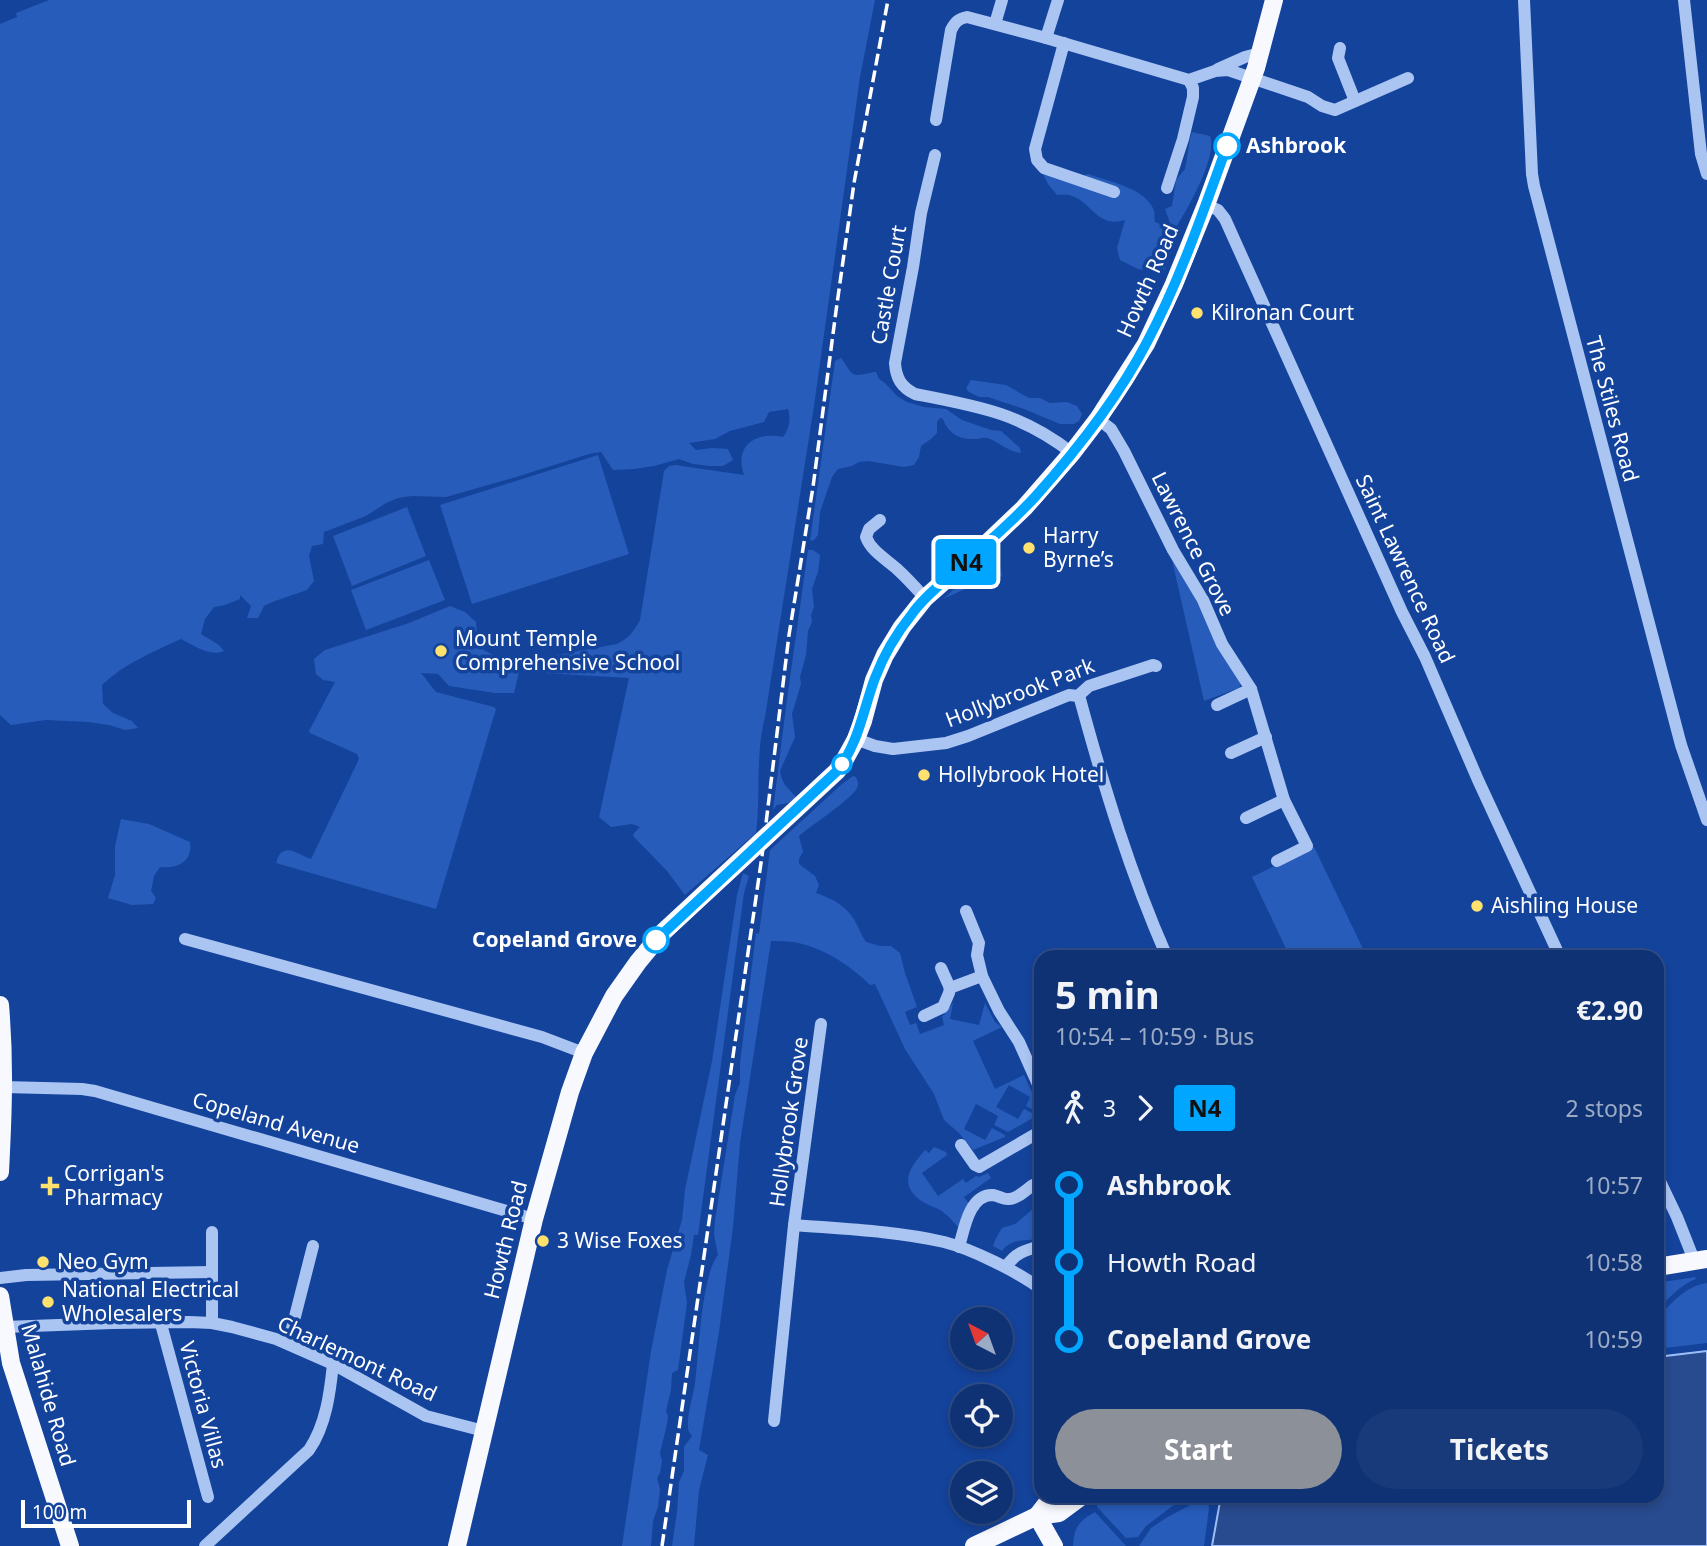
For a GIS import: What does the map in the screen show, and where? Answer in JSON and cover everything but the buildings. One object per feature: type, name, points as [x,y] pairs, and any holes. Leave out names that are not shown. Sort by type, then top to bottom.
[{"type":"main road","name":"Howth Road","points":[[457,1546],[534,1219],[570,1092],[584,1053],[614,996],[662,933],[837,771],[856,739],[874,680],[892,641],[925,598],[1024,508],[1098,419],[1146,344],[1174,284],[1256,68],[1274,0]]},
{"type":"main road","points":[[0,1005],[4,1046],[0,1172]]},
{"type":"main road","points":[[1664,1266],[1700,1260]]},
{"type":"main road","name":"Malahide Road","points":[[0,1296],[15,1375],[70,1546]]},
{"type":"main road","points":[[1037,1516],[1047,1503]]},
{"type":"main road","points":[[974,1546],[1037,1516],[1059,1513],[1073,1503]]},
{"type":"main road","points":[[1037,1516],[1054,1546]]},
{"type":"street","points":[[995,24],[1002,0]]},
{"type":"street","points":[[1046,38],[1058,0]]},
{"type":"street","name":"The Stiles Road","points":[[1524,0],[1534,186],[1681,745],[1707,820]]},
{"type":"street","points":[[1684,0],[1701,154],[1707,174]]},
{"type":"street","points":[[936,120],[951,30],[959,18],[967,17],[995,24],[1189,79],[1259,53]]},
{"type":"street","points":[[1064,43],[1035,149],[1037,160],[1045,168],[1114,192]]},
{"type":"street","points":[[1340,48],[1338,58],[1356,101]]},
{"type":"street","points":[[1215,71],[1228,70],[1308,97],[1335,110],[1408,78]]},
{"type":"street","points":[[1167,188],[1193,97],[1189,79]]},
{"type":"street","name":"Castle Court","points":[[935,155],[921,213],[895,363],[896,374],[906,390],[999,412],[1038,429],[1072,453]]},
{"type":"street","name":"Saint Lawrence Road","points":[[1206,205],[1218,210],[1229,229],[1557,950]]},
{"type":"street","name":"Lawrence Grove","points":[[1098,419],[1111,429],[1124,451],[1173,550],[1203,600],[1222,644],[1251,689],[1284,800],[1307,846],[1277,861]]},
{"type":"street","points":[[880,520],[869,528],[866,537],[868,543],[925,598]]},
{"type":"street","name":"Hollybrook Park","points":[[856,739],[893,749],[946,743],[1069,695],[1078,696],[1089,687],[1156,666]]},
{"type":"street","points":[[1217,705],[1251,689]]},
{"type":"street","points":[[1078,696],[1119,833],[1164,950]]},
{"type":"street","points":[[1231,752],[1266,737]]},
{"type":"street","points":[[1246,818],[1284,800]]},
{"type":"street","points":[[966,911],[979,943],[977,955],[982,976],[999,1011],[1019,1042],[1034,1075]]},
{"type":"street","points":[[185,939],[542,1037],[584,1053]]},
{"type":"street","points":[[924,1016],[943,1007],[947,1001],[950,988],[941,968]]},
{"type":"street","points":[[950,988],[982,976]]},
{"type":"street","name":"Hollybrook Grove","points":[[774,1421],[794,1225],[821,1024]]},
{"type":"street","name":"Copeland Avenue","points":[[1,1087],[95,1091],[534,1219]]},
{"type":"street","points":[[961,1145],[979,1167],[1034,1135]]},
{"type":"street","points":[[960,1247],[969,1212],[980,1200],[989,1195],[1014,1198],[1033,1185]]},
{"type":"street","points":[[1664,1190],[1700,1260]]},
{"type":"street","name":"Hollybrook Grove","points":[[794,1225],[920,1237],[948,1243],[1006,1267],[1034,1284]]},
{"type":"street","points":[[212,1232],[212,1323]]},
{"type":"street","points":[[288,1344],[313,1247]]},
{"type":"street","points":[[1006,1267],[1020,1252],[1034,1248]]},
{"type":"street","points":[[0,1278],[26,1275],[212,1272]]},
{"type":"street","name":"Charlemont Road","points":[[4,1327],[212,1323],[232,1327],[288,1344],[333,1364],[426,1416],[484,1431]]},
{"type":"street","name":"Victoria Villas","points":[[161,1324],[208,1497]]},
{"type":"street","points":[[205,1546],[309,1450],[316,1439],[326,1410],[333,1364]]},
{"type":"shaded area","points":[[49,0],[875,0],[860,77],[814,406],[762,731],[756,833],[685,895],[667,871],[633,836],[640,827],[632,824],[611,827],[599,817],[629,678],[527,672],[540,658],[617,644],[631,634],[640,620],[664,471],[675,465],[744,475],[742,456],[749,443],[764,436],[783,437],[789,424],[788,409],[769,412],[764,422],[730,431],[715,439],[689,443],[696,450],[728,449],[733,460],[723,466],[693,464],[679,459],[654,466],[613,470],[601,452],[446,497],[398,498],[366,516],[324,532],[323,544],[312,546],[309,556],[314,581],[307,590],[264,606],[258,618],[247,618],[251,606],[240,595],[240,599],[214,607],[205,619],[201,634],[224,651],[207,652],[181,639],[130,664],[102,685],[103,704],[113,713],[132,721],[138,728],[125,730],[88,722],[46,720],[11,725],[0,715],[0,24],[17,17],[16,13]]},
{"type":"shaded area","points":[[1192,132],[1210,136],[1209,157],[1200,184],[1174,230],[1178,232],[1165,269],[1161,272],[1138,269],[1120,260],[1117,248],[1125,220],[1108,221],[1077,198],[1057,195],[1043,174],[1070,181],[1088,174],[1125,186],[1149,202],[1154,210],[1155,222],[1165,226],[1170,223],[1165,209],[1172,206],[1176,180],[1185,169]]},
{"type":"shaded area","points":[[841,358],[854,374],[876,372],[879,379],[907,402],[946,409],[962,420],[1001,431],[1020,448],[1021,453],[988,438],[959,437],[951,432],[940,418],[937,422],[937,433],[921,446],[914,465],[904,467],[868,461],[838,469],[832,477],[820,512],[818,535],[810,541],[835,361]]},
{"type":"shaded area","points":[[971,380],[1006,385],[1029,398],[1040,398],[1050,403],[1067,402],[1077,406],[1082,414],[1074,424],[1060,424],[988,397],[979,397],[966,388]]},
{"type":"shaded area","points":[[598,455],[629,554],[472,604],[440,505]]},
{"type":"shaded area","points":[[407,507],[426,556],[352,586],[333,536]]},
{"type":"shaded area","points":[[808,550],[820,555],[812,589],[814,607],[800,677],[801,684],[792,714],[795,737],[780,771],[785,785],[796,797],[790,802],[777,805],[773,810],[787,699]]},
{"type":"shaded area","points":[[997,551],[1002,576],[985,580],[943,599]]},
{"type":"shaded area","points":[[429,560],[445,600],[366,630],[351,590]]},
{"type":"shaded area","points":[[1172,560],[1196,600],[1219,649],[1241,683],[1239,688],[1204,701]]},
{"type":"shaded area","points":[[450,606],[465,612],[476,622],[478,647],[493,655],[511,658],[519,672],[514,693],[449,686],[438,674],[421,673],[436,692],[496,709],[436,909],[276,863],[286,850],[311,859],[359,759],[357,754],[309,731],[335,682],[323,680],[316,674],[314,659],[325,650],[409,623]]},
{"type":"shaded area","points":[[853,776],[858,784],[854,793],[799,836],[803,852],[799,864],[815,876],[819,885],[816,893],[833,900],[848,911],[866,942],[891,946],[900,953],[917,1007],[905,1012],[910,1025],[916,1023],[920,1034],[944,1025],[942,1017],[953,1003],[950,1019],[979,1025],[985,1003],[995,1022],[1002,1027],[973,1041],[995,1089],[1024,1075],[1034,1096],[1034,1110],[1026,1106],[1030,1097],[1009,1085],[996,1107],[1018,1119],[1024,1109],[1032,1113],[1033,1118],[1008,1132],[994,1125],[998,1116],[976,1104],[964,1129],[985,1140],[992,1128],[1005,1137],[973,1150],[944,1120],[934,1094],[905,1049],[875,984],[870,985],[844,963],[825,952],[804,944],[771,941],[740,1143],[733,1227],[719,1332],[699,1450],[708,1455],[699,1490],[694,1546],[672,1546],[679,1482],[684,1471],[684,1447],[692,1436],[688,1430],[688,1416],[695,1383],[704,1297],[712,1265],[718,1255],[714,1235],[715,1220],[735,1095],[740,1083],[740,1063],[756,933],[759,934],[770,850]]},
{"type":"shaded area","points":[[121,819],[149,824],[190,842],[189,855],[182,863],[172,867],[160,867],[154,876],[151,891],[156,898],[153,904],[132,905],[108,898],[115,875],[115,846]]},
{"type":"shaded area","points":[[1314,847],[1364,950],[1287,950],[1252,877]]},
{"type":"shaded area","points":[[743,873],[749,876],[744,893],[698,1235],[694,1235],[684,1282],[687,1303],[678,1370],[672,1373],[666,1411],[667,1424],[657,1478],[660,1489],[658,1507],[653,1521],[651,1546],[622,1546],[651,1351],[667,1270],[682,1220],[685,1190],[712,1061],[737,895]]},
{"type":"shaded area","points":[[934,1147],[947,1155],[922,1173],[938,1196],[963,1179],[966,1183],[976,1176],[988,1173],[991,1178],[964,1197],[969,1204],[959,1228],[945,1214],[915,1196],[908,1183],[915,1163],[925,1150],[929,1153]]},
{"type":"shaded area","points":[[1034,1208],[1034,1239],[1015,1242],[1002,1251],[993,1246],[1002,1228],[1015,1224]]},
{"type":"shaded area","points":[[1696,1279],[1680,1288],[1664,1303],[1664,1282]]},
{"type":"shaded area","points":[[1707,1283],[1707,1343],[1664,1348],[1664,1311],[1685,1291]]},
{"type":"shaded area","points":[[1707,1351],[1707,1546],[1212,1546],[1220,1503],[1664,1503],[1664,1356]]},
{"type":"shaded area","points":[[1097,1503],[1176,1503],[1146,1526],[1138,1537],[1126,1538],[1097,1507]]},
{"type":"shaded area","points":[[1194,1503],[1208,1503],[1204,1546],[1139,1546],[1151,1528]]},
{"type":"shaded area","points":[[1095,1512],[1126,1546],[1073,1546],[1078,1525]]},
{"type":"railway","points":[[662,1546],[762,856],[789,635],[813,487],[854,183],[888,0]]},
{"type":"bus line","name":"N4","points":[[656,940],[837,771],[856,739],[885,654],[914,611],[1033,498],[1082,442],[1146,344],[1206,205],[1227,146]]},
{"type":"place","name":"Ashbrook","points":[[1227,146]]},
{"type":"place","name":"Kilronan Court","points":[[1197,313]]},
{"type":"place","name":"Harry Byrne’s","points":[[1029,548]]},
{"type":"place","name":"Mount Temple Comprehensive School","points":[[441,651]]},
{"type":"place","name":"Hollybrook Hotel","points":[[924,775]]},
{"type":"place","name":"Aishling House","points":[[1477,906]]},
{"type":"place","name":"Copeland Grove","points":[[656,940]]},
{"type":"place","name":"Corrigan's Pharmacy","points":[[50,1186]]},
{"type":"place","name":"3 Wise Foxes","points":[[543,1241]]},
{"type":"place","name":"Neo Gym","points":[[43,1262]]},
{"type":"place","name":"National Electrical Wholesalers","points":[[48,1302]]}]
